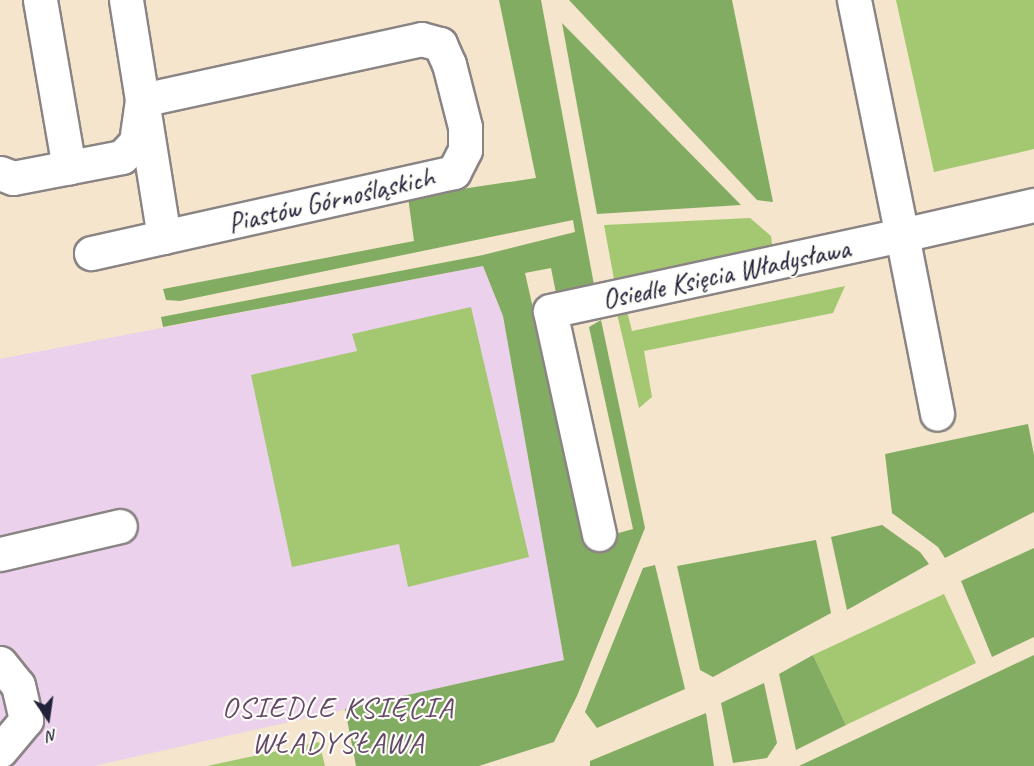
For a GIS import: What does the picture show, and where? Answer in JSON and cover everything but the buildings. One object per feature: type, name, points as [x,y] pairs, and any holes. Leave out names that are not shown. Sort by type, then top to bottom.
[{"type":"street","points":[[40,0],[69,168]]},
{"type":"street","points":[[126,0],[164,237]]},
{"type":"street","points":[[854,0],[938,414]]},
{"type":"street","name":"Piastów Górnośląskich","points":[[91,253],[454,172],[465,150],[465,127],[449,64],[440,44],[421,39],[142,100]]},
{"type":"street","points":[[0,173],[13,178],[122,158],[136,142],[142,100]]},
{"type":"street","name":"Osiedle Księcia Władysława","points":[[599,534],[550,311],[1034,205]]},
{"type":"street","points":[[0,554],[120,526]]},
{"type":"street","points":[[0,663],[18,685],[26,720],[0,751]]},
{"type":"shaded area","points":[[483,266],[503,316],[564,660],[94,766],[0,766],[0,359]]},
{"type":"green space","points":[[499,0],[541,0],[595,290],[557,298],[551,268],[525,273],[586,542],[633,529],[589,327],[601,320],[645,528],[577,696],[554,742],[479,766],[356,766],[345,709],[564,660],[503,316],[483,266],[163,327],[161,317],[483,255],[575,232],[573,220],[180,301],[166,300],[163,289],[414,241],[408,197],[536,178]]},
{"type":"green space","points":[[569,0],[732,0],[773,202],[757,200]]},
{"type":"green space","points":[[896,0],[1034,0],[1034,149],[934,172]]},
{"type":"green space","points":[[562,23],[741,205],[597,214]]},
{"type":"green space","points":[[750,218],[771,236],[773,252],[616,290],[604,225]]},
{"type":"green space","points":[[845,286],[833,313],[644,351],[652,397],[639,408],[615,305],[625,303],[632,331]]},
{"type":"green space","points":[[471,307],[529,557],[408,587],[399,544],[292,567],[251,375],[357,351],[352,334]]},
{"type":"green space","points":[[1028,424],[1034,455],[1034,512],[945,558],[938,547],[892,513],[885,454]]},
{"type":"green space","points":[[882,525],[920,552],[929,564],[847,610],[831,537]]},
{"type":"green space","points":[[816,540],[831,613],[713,677],[700,670],[677,566]]},
{"type":"green space","points":[[1034,548],[1034,637],[992,657],[961,581]]},
{"type":"green space","points":[[655,565],[685,689],[597,728],[585,712],[643,568]]},
{"type":"green space","points":[[944,594],[976,663],[846,725],[813,655]]},
{"type":"green space","points":[[813,655],[846,725],[796,750],[779,674]]},
{"type":"green space","points":[[1034,655],[1034,766],[799,766]]},
{"type":"green space","points":[[764,683],[777,743],[767,758],[733,763],[721,703]]},
{"type":"green space","points":[[706,713],[714,766],[590,766],[590,761]]},
{"type":"green space","points":[[319,742],[325,766],[207,766]]},
{"type":"district","name":"OSIEDLE KSIĘCIA WŁADYSŁAWA","points":[[338,724]]}]
